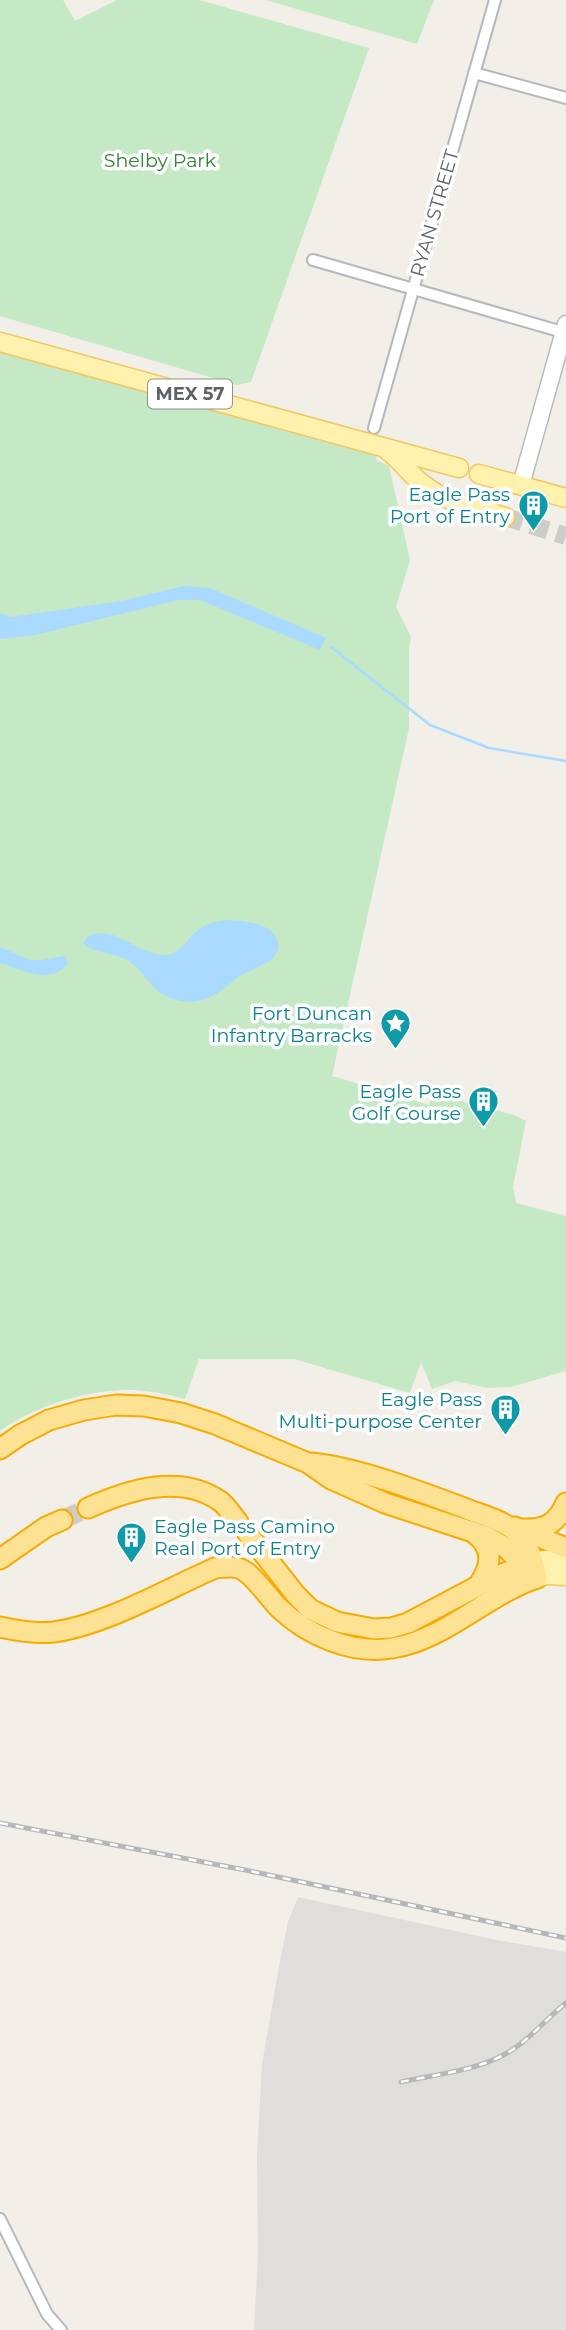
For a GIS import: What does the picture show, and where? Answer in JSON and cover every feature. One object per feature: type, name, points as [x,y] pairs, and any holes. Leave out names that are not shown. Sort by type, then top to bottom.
[{"type":"highway","points":[[0,1449],[49,1420],[84,1410],[116,1405],[144,1406],[215,1424],[308,1463],[331,1479],[385,1503],[488,1537],[530,1568]]},
{"type":"highway","points":[[308,1463],[333,1465],[363,1474],[510,1525],[566,1548]]},
{"type":"highway","points":[[88,1508],[134,1490],[161,1486],[205,1492],[222,1503],[310,1609],[316,1624],[346,1645],[369,1649],[390,1649],[433,1634],[509,1590],[530,1568]]},
{"type":"highway","points":[[510,1525],[532,1529],[548,1526],[561,1515],[566,1503]]},
{"type":"highway","points":[[566,1514],[566,1528]]},
{"type":"highway","points":[[0,1559],[46,1527],[62,1520]]},
{"type":"highway","points":[[510,1525],[527,1544],[530,1568]]},
{"type":"highway","points":[[472,1531],[482,1539],[489,1557],[486,1574],[478,1586]]},
{"type":"highway","points":[[0,1628],[54,1632],[78,1626],[110,1615],[215,1568],[232,1566],[246,1572],[298,1625],[391,1628],[408,1623],[478,1586],[530,1568]]},
{"type":"main road","points":[[521,485],[565,330]]},
{"type":"main road","name":"MEX 57","points":[[0,342],[381,447]]},
{"type":"main road","points":[[381,447],[459,468]]},
{"type":"main road","points":[[381,447],[439,495],[505,517]]},
{"type":"main road","points":[[479,474],[566,498]]},
{"type":"main road","points":[[530,1568],[566,1558]]},
{"type":"main road","points":[[530,1568],[547,1575],[566,1576]]},
{"type":"street","name":"RYAN STREET","points":[[374,428],[495,0]]},
{"type":"street","points":[[474,73],[566,99]]},
{"type":"street","points":[[313,260],[412,290],[565,330]]},
{"type":"street","points":[[0,2218],[47,2314],[61,2330]]},
{"type":"shaded area","points":[[298,1897],[497,1940],[566,1952],[566,2330],[254,2330],[258,2254],[257,2156],[262,2064],[288,1922]]},
{"type":"green space","name":"Shelby Park","points":[[0,0],[63,0],[75,21],[117,0],[199,0],[369,48],[251,382],[237,385],[0,316]]},
{"type":"green space","points":[[266,0],[434,0],[417,44]]},
{"type":"green space","name":"Eagle Pass Golf Course","points":[[0,350],[377,454],[376,460],[389,466],[410,560],[396,607],[411,637],[409,728],[332,1076],[429,1105],[433,1094],[514,1115],[526,1121],[513,1187],[516,1203],[566,1216],[566,1371],[511,1387],[487,1388],[455,1381],[432,1389],[421,1362],[410,1393],[294,1359],[199,1359],[185,1399],[137,1390],[106,1391],[42,1408],[0,1431]]},
{"type":"water","points":[[184,586],[210,588],[326,638],[320,650],[200,600],[178,600],[35,635],[0,639],[0,613],[11,617],[122,601]]},
{"type":"water","points":[[229,920],[251,922],[266,927],[276,937],[277,952],[269,961],[240,976],[215,995],[195,1002],[181,1001],[164,995],[127,960],[83,943],[88,936],[108,934],[155,954],[165,955],[180,949],[201,928]]},
{"type":"water","points":[[0,947],[30,960],[64,956],[68,963],[54,974],[27,972],[0,963]]},
{"type":"waterway","points":[[331,647],[430,725],[489,748],[566,761]]},
{"type":"tunnel","points":[[505,517],[566,536]]},
{"type":"tunnel","points":[[62,1520],[88,1508]]},
{"type":"railway","points":[[0,1823],[245,1870],[566,1938]]},
{"type":"railway","points":[[401,2082],[458,2071],[500,2057],[526,2039],[566,2003]]},
{"type":"place","name":"Eagle Pass Port of Entry","points":[[533,532]]},
{"type":"place","name":"Fort Duncan Infantry Barracks","points":[[395,1051]]},
{"type":"place","name":"Eagle Pass Golf Course","points":[[484,1129]]},
{"type":"place","name":"Eagle Pass Multi-purpose Center","points":[[505,1437]]},
{"type":"place","name":"Eagle Pass Camino Real Port of Entry","points":[[131,1564]]}]
